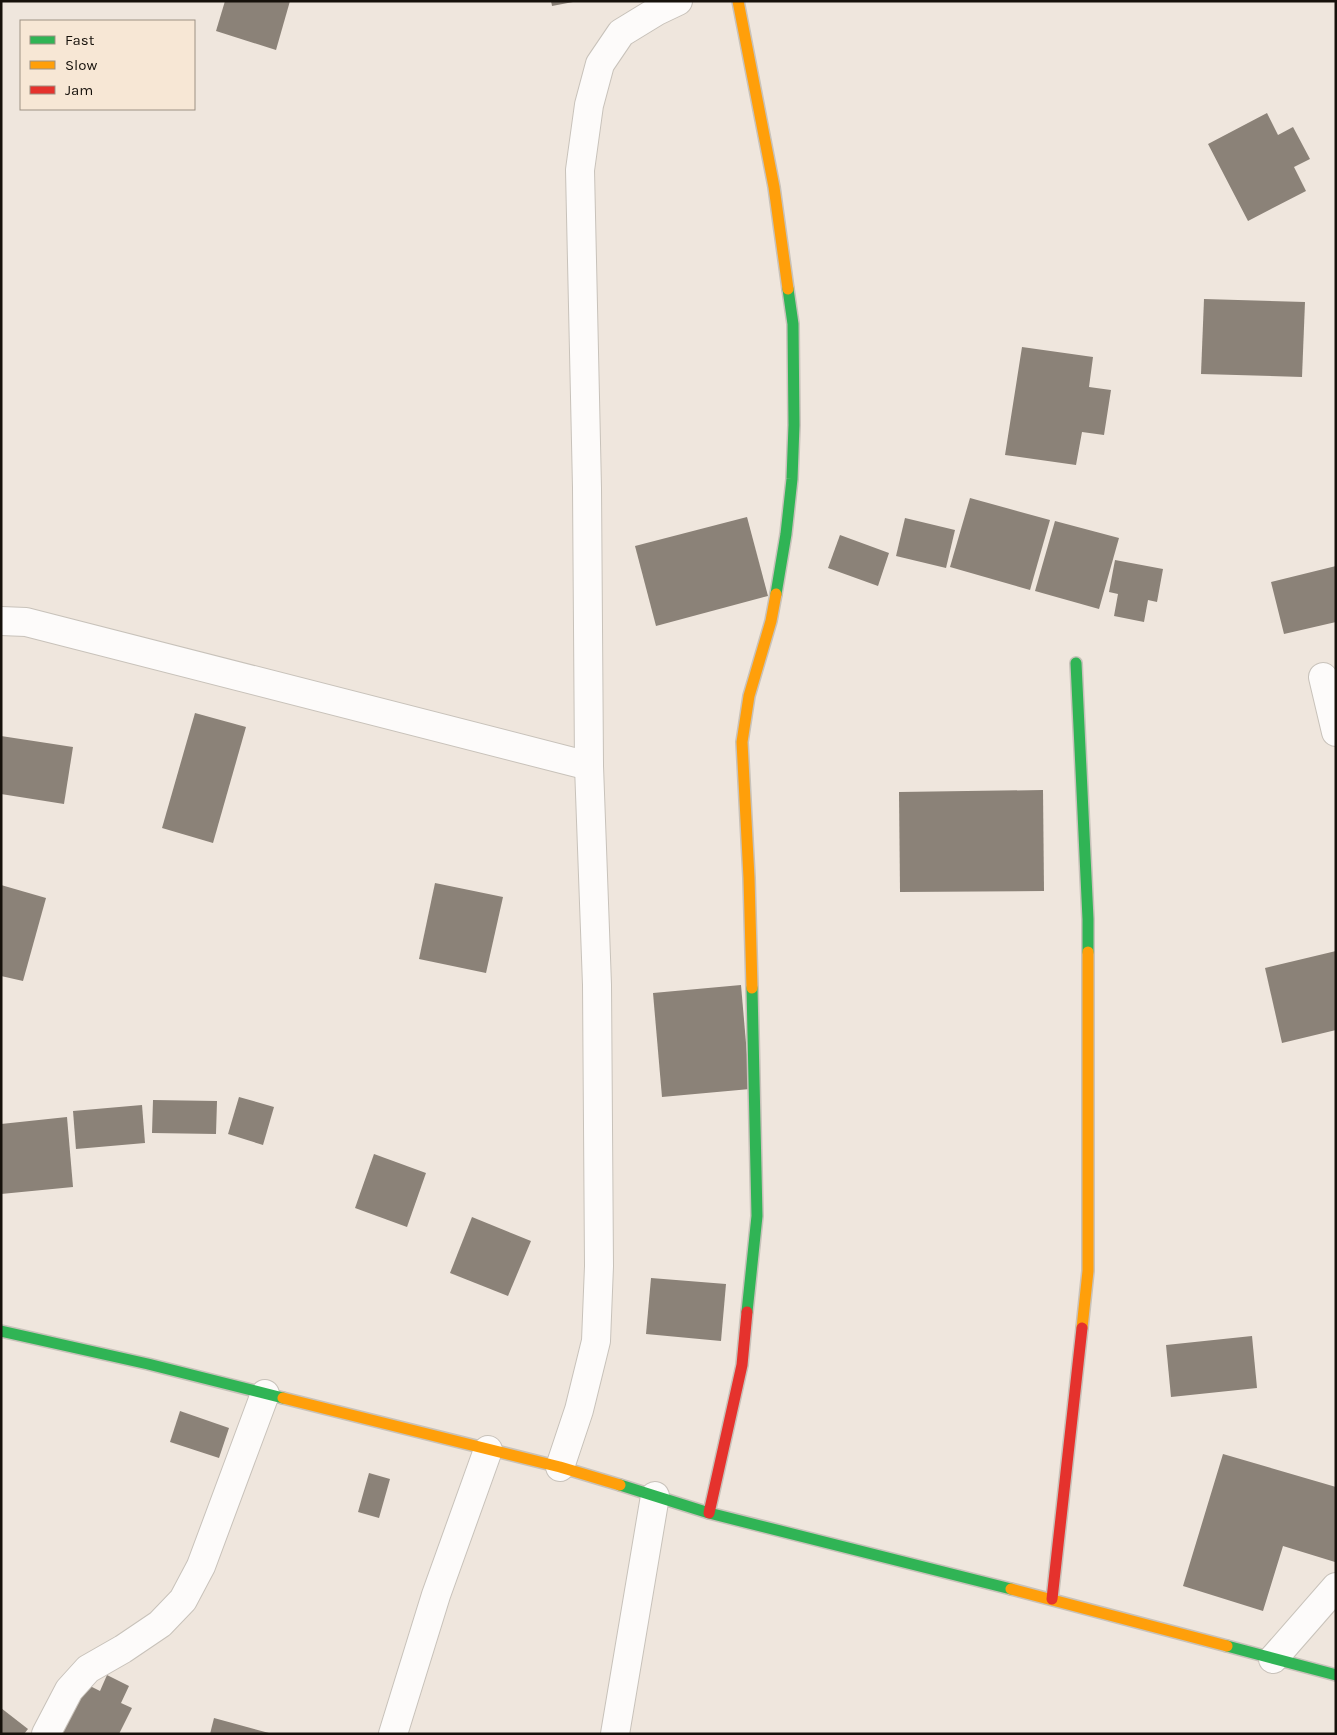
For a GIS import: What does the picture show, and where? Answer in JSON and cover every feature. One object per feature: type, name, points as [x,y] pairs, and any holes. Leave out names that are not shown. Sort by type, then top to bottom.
[{"type":"street","points":[[560,1466],[579,1410],[596,1341],[599,1266],[597,985],[589,766],[587,488],[580,170],[589,105],[600,64],[621,33],[657,11],[678,1]]},
{"type":"street","points":[[709,1513],[742,1364],[757,1216],[753,1000],[742,742],[749,696],[771,621],[786,534],[792,479],[794,425],[793,324],[774,187],[738,1]]},
{"type":"street","points":[[1,621],[26,622],[589,766]]},
{"type":"street","points":[[1052,1599],[1088,1271],[1088,919],[1076,663]]},
{"type":"street","points":[[1323,678],[1336,732]]},
{"type":"street","points":[[1,1331],[148,1364],[488,1450],[560,1466],[709,1513],[1052,1599],[1336,1675]]},
{"type":"street","points":[[46,1734],[69,1690],[88,1669],[123,1649],[160,1624],[184,1600],[202,1566],[265,1394]]},
{"type":"street","points":[[393,1734],[436,1595],[488,1450]]},
{"type":"street","points":[[615,1734],[655,1496]]},
{"type":"street","points":[[1273,1659],[1336,1587]]},
{"type":"building","points":[[225,1],[290,1],[276,50],[216,31]]},
{"type":"building","points":[[551,1],[573,1],[573,2],[552,6]]},
{"type":"building","points":[[1267,113],[1278,135],[1293,127],[1310,159],[1294,167],[1306,191],[1248,221],[1208,144]]},
{"type":"building","points":[[1204,299],[1305,302],[1302,377],[1201,374]]},
{"type":"building","points":[[1022,347],[1093,357],[1089,387],[1111,390],[1104,435],[1082,432],[1076,465],[1005,455]]},
{"type":"building","points":[[970,498],[1050,520],[1030,590],[950,567]]},
{"type":"building","points":[[747,517],[768,596],[656,626],[635,546]]},
{"type":"building","points":[[905,518],[955,530],[946,568],[896,556]]},
{"type":"building","points":[[1055,521],[1119,538],[1099,609],[1035,591]]},
{"type":"building","points":[[840,535],[889,553],[878,586],[828,568]]},
{"type":"building","points":[[1115,560],[1163,569],[1157,602],[1148,600],[1144,622],[1114,616],[1118,594],[1109,592]]},
{"type":"building","points":[[1336,566],[1336,622],[1284,634],[1271,582]]},
{"type":"building","points":[[195,713],[246,727],[213,843],[162,828]]},
{"type":"building","points":[[1,736],[73,747],[64,804],[1,794]]},
{"type":"building","points":[[1043,790],[1044,891],[900,892],[899,792]]},
{"type":"building","points":[[435,883],[503,897],[486,973],[419,959]]},
{"type":"building","points":[[1,885],[46,898],[23,981],[1,976]]},
{"type":"building","points":[[1336,951],[1336,1030],[1282,1043],[1265,968]]},
{"type":"building","points":[[741,985],[750,1089],[662,1097],[653,993]]},
{"type":"building","points":[[239,1097],[274,1107],[263,1145],[228,1134]]},
{"type":"building","points":[[153,1100],[217,1101],[216,1134],[152,1133]]},
{"type":"building","points":[[142,1105],[145,1143],[76,1149],[73,1111]]},
{"type":"building","points":[[67,1117],[73,1187],[1,1194],[1,1124]]},
{"type":"building","points":[[374,1154],[426,1173],[407,1227],[355,1208]]},
{"type":"building","points":[[472,1217],[531,1241],[508,1296],[450,1273]]},
{"type":"building","points":[[651,1278],[726,1284],[721,1341],[646,1334]]},
{"type":"building","points":[[1252,1336],[1257,1388],[1171,1397],[1166,1345]]},
{"type":"building","points":[[180,1411],[229,1428],[219,1458],[170,1442]]},
{"type":"building","points":[[1223,1454],[1336,1487],[1335,1562],[1283,1546],[1263,1611],[1183,1586]]},
{"type":"building","points":[[369,1473],[390,1479],[379,1518],[358,1512]]},
{"type":"building","points":[[107,1675],[129,1686],[121,1703],[132,1708],[119,1734],[58,1734],[84,1683],[100,1691]]},
{"type":"building","points":[[1,1708],[28,1729],[24,1734],[1,1734]]},
{"type":"building","points":[[214,1718],[269,1733],[269,1734],[210,1734]]},
{"type":"traffic: fast","points":[[776,594],[786,534],[792,479],[794,425],[793,324],[788,289]]},
{"type":"traffic: fast","points":[[1076,663],[1088,952]]},
{"type":"traffic: fast","points":[[747,1312],[757,1216],[752,988]]},
{"type":"traffic: fast","points":[[1,1331],[148,1364],[283,1398]]},
{"type":"traffic: fast","points":[[620,1485],[709,1513],[1011,1589]]},
{"type":"traffic: fast","points":[[1227,1646],[1336,1675]]},
{"type":"traffic: slow","points":[[738,1],[774,187],[788,289]]},
{"type":"traffic: slow","points":[[752,988],[742,742],[749,696],[771,621],[776,594]]},
{"type":"traffic: slow","points":[[1082,1328],[1088,1271],[1088,952]]},
{"type":"traffic: slow","points":[[283,1398],[560,1467],[620,1485]]},
{"type":"traffic: slow","points":[[1011,1589],[1227,1646]]},
{"type":"traffic: jam","points":[[709,1513],[742,1365],[747,1312]]},
{"type":"traffic: jam","points":[[1052,1599],[1082,1328]]}]
